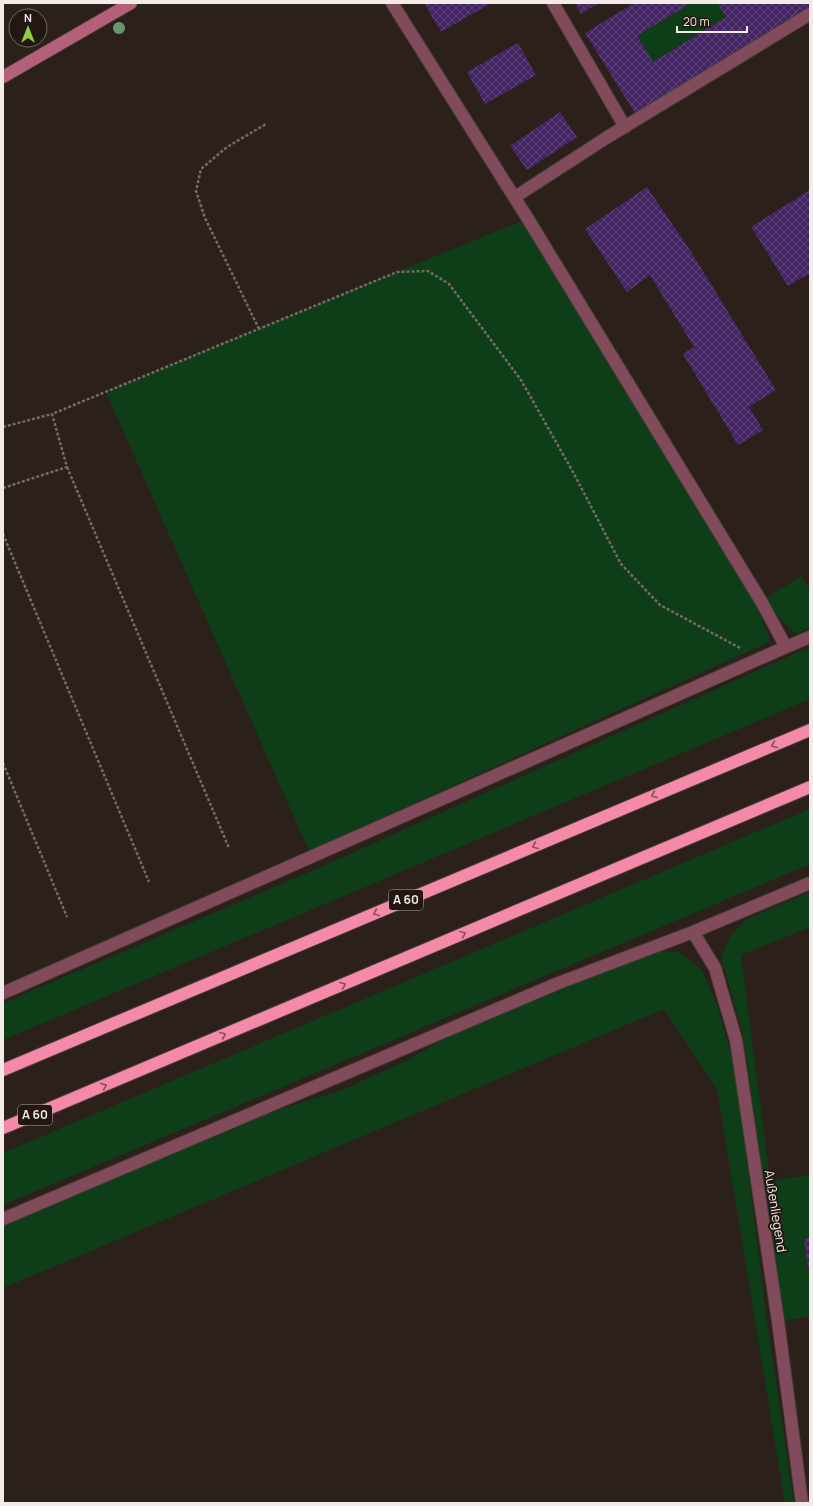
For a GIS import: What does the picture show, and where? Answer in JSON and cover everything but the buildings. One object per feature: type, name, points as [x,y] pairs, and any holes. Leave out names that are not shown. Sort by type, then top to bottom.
[{"type":"highway","name":"A 60","points":[[3,1070],[810,730]]},
{"type":"highway","name":"A 60","points":[[3,1128],[810,787]]},
{"type":"main road","points":[[3,77],[131,3]]},
{"type":"lane","points":[[392,3],[515,197],[761,601],[786,647]]},
{"type":"lane","points":[[552,3],[624,127]]},
{"type":"lane","points":[[515,197],[624,127],[810,14]]},
{"type":"lane","points":[[3,993],[786,647],[810,638]]},
{"type":"lane","points":[[3,1219],[556,984],[693,932],[810,883]]},
{"type":"lane","name":"Außenliegend","points":[[693,932],[715,968],[736,1040],[779,1328],[802,1503]]},
{"type":"path","points":[[259,329],[205,218],[196,191],[201,169],[227,147],[266,124]]},
{"type":"path","points":[[3,427],[52,414],[397,272],[428,271],[449,284],[521,380],[573,472],[621,564],[660,605],[759,659]]},
{"type":"path","points":[[52,414],[67,467],[229,848]]},
{"type":"path","points":[[3,488],[67,467]]},
{"type":"path","points":[[3,534],[149,882]]},
{"type":"path","points":[[3,764],[67,917]]},
{"type":"green space","points":[[691,3],[717,3],[726,17],[653,62],[637,36]]},
{"type":"green space","points":[[521,221],[755,604],[771,641],[309,851],[106,392]]},
{"type":"green space","points":[[801,576],[810,591],[810,628],[797,634],[761,601]]},
{"type":"green space","points":[[810,647],[810,699],[3,1040],[3,1003],[312,871]]},
{"type":"green space","points":[[810,809],[810,864],[3,1205],[3,1153]]},
{"type":"green space","points":[[810,892],[810,927],[741,955],[770,1181],[810,1175],[810,1238],[804,1239],[810,1280],[810,1316],[784,1321],[742,1029],[721,958],[731,935],[745,920]]},
{"type":"green space","points":[[654,951],[679,952],[702,970],[718,1008],[736,1072],[767,1322],[794,1503],[785,1503],[717,1089],[664,1009],[3,1288],[3,1225],[221,1131],[277,1110],[342,1090],[408,1060],[450,1035]]}]
